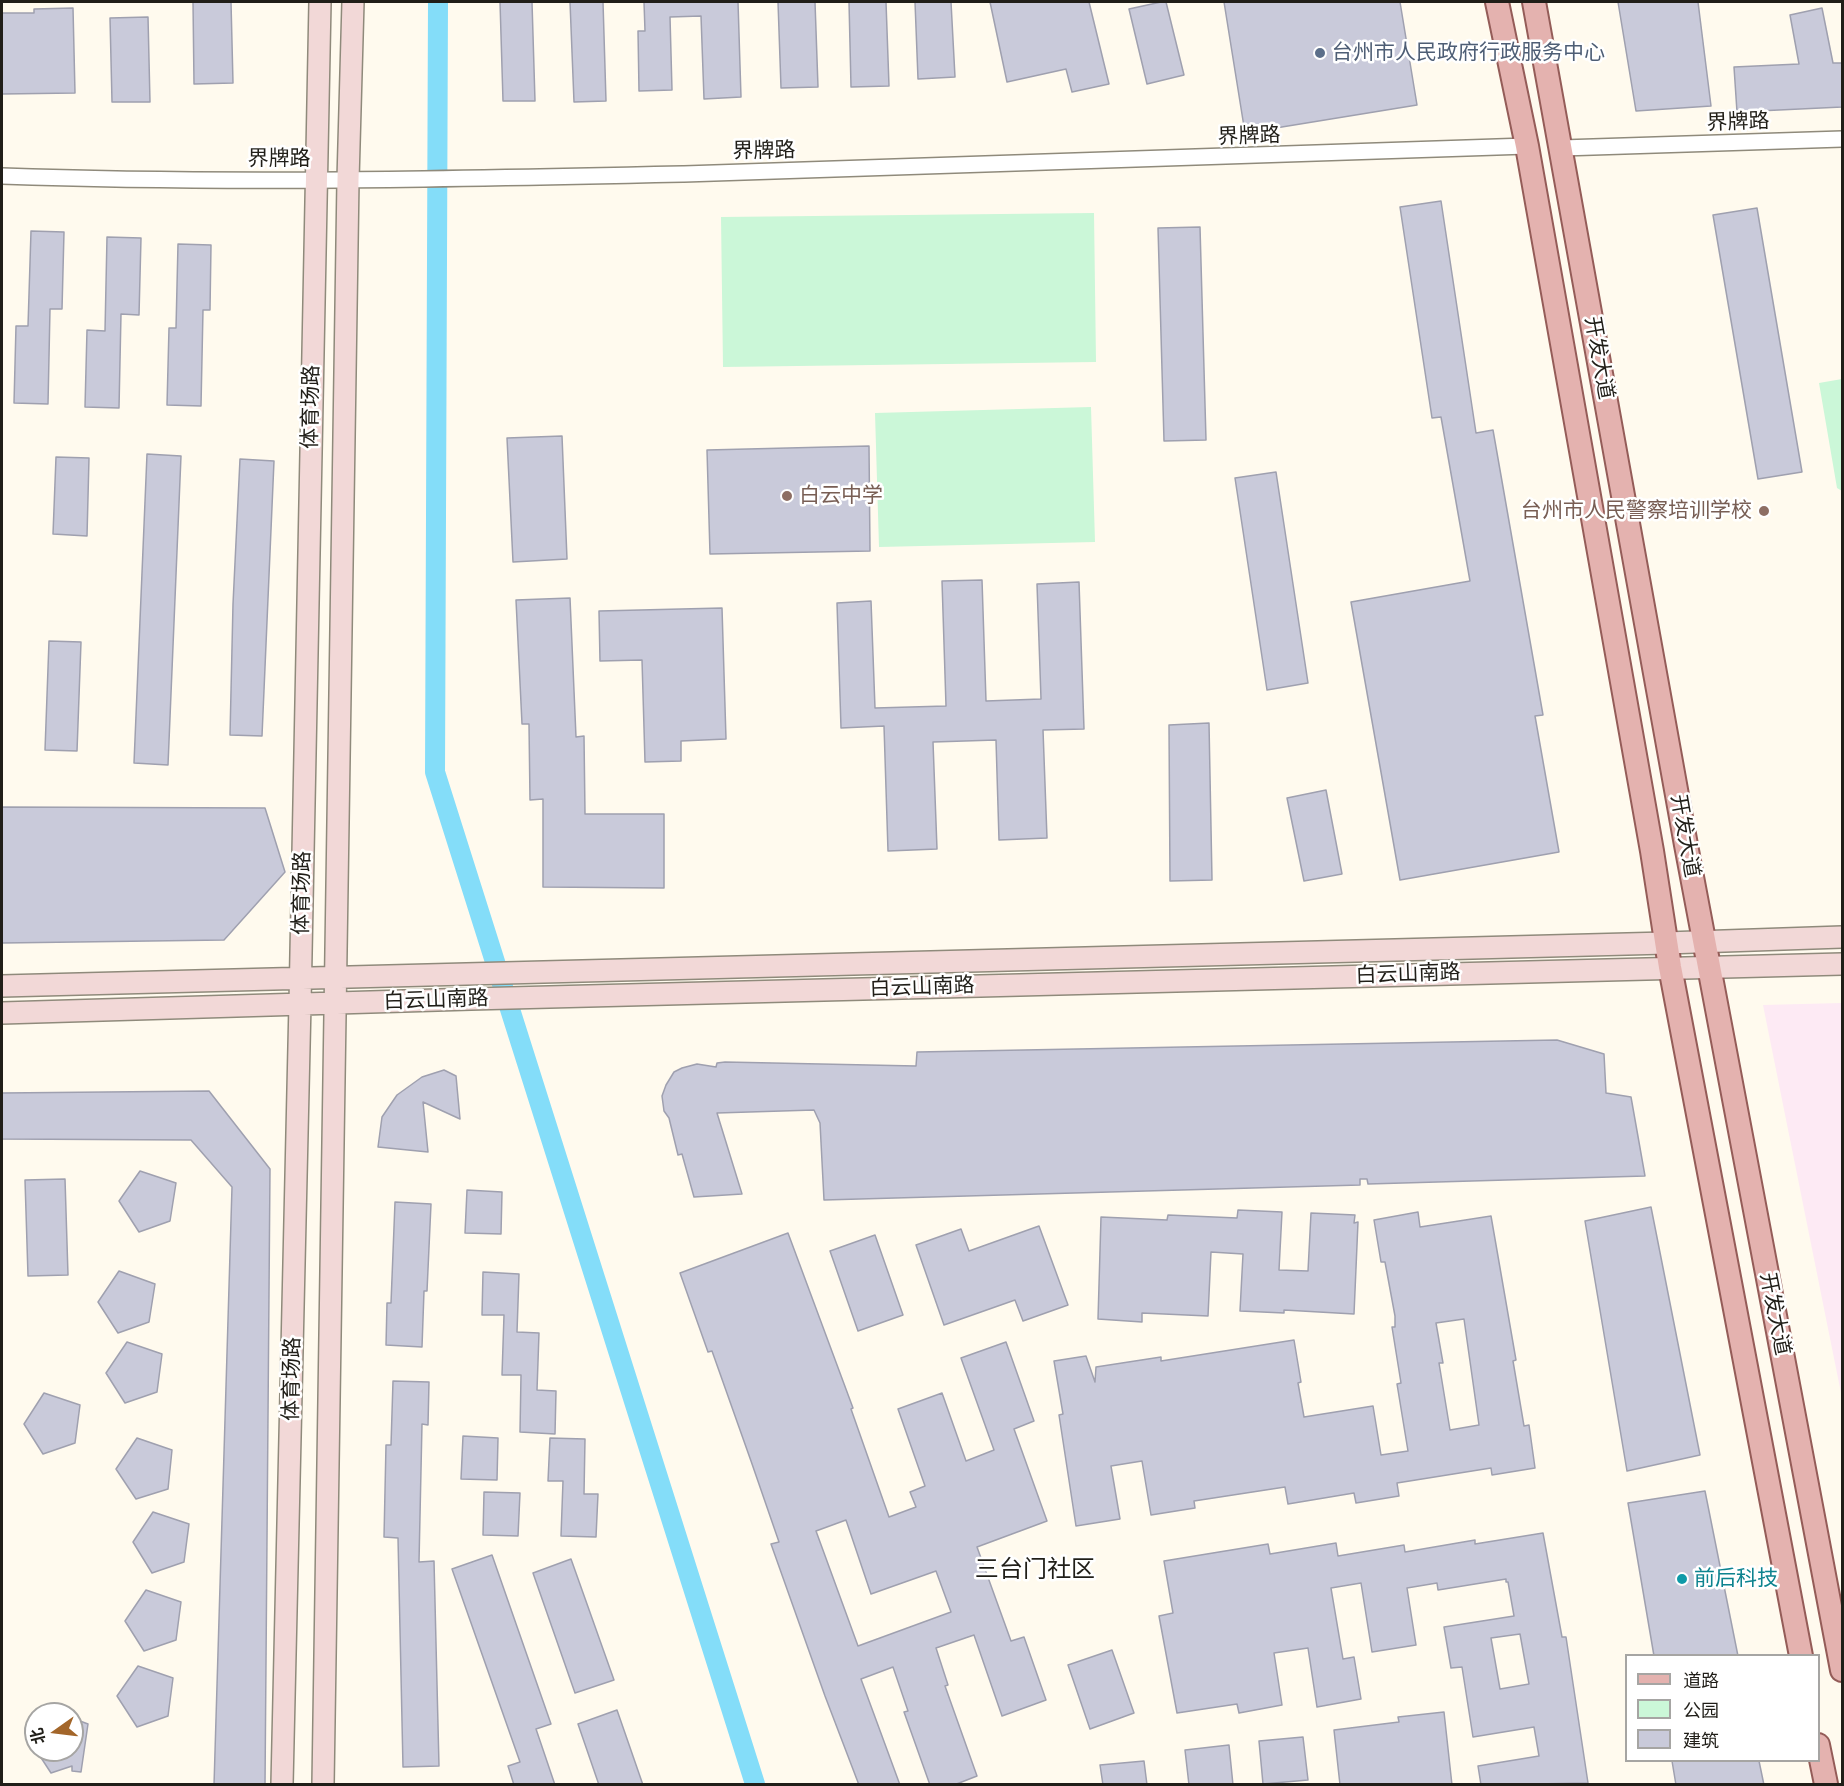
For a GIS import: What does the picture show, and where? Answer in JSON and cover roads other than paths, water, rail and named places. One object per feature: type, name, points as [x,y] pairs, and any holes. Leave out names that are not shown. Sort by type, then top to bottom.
[{"type":"main road","name":"体育场路","points":[[282,1785],[320,2]]},
{"type":"main road","name":"体育场路","points":[[323,1785],[348,180],[353,2]]},
{"type":"main road","name":"开发大道","points":[[1497,2],[1527,146],[1652,851],[1670,967],[1802,1654]]},
{"type":"main road","name":"开发大道","points":[[1534,2],[1709,966],[1842,1670]]},
{"type":"main road","name":"白云山南路","points":[[2,986],[1842,937]]},
{"type":"main road","name":"白云山南路","points":[[2,1013],[335,1002],[1842,964]]},
{"type":"main road","points":[[1820,1754],[1826,1785]]},
{"type":"street","name":"界牌路","points":[[1562,148],[1842,139]]},
{"type":"street","name":"界牌路","points":[[2,176],[111,180],[431,180],[1023,166],[1527,146]]},
{"type":"waterway","points":[[438,2],[435,772],[755,1784]]},
{"type":"place","name":"台州市人民政府行政服务中心","points":[[1320,53]]},
{"type":"place","name":"白云中学","points":[[787,496]]},
{"type":"place","name":"台州市人民警察培训学校","points":[[1764,511]]},
{"type":"place","name":"前后科技","points":[[1682,1579]]},
{"type":"district","name":"三台门社区","points":[[1035,1570]]}]
